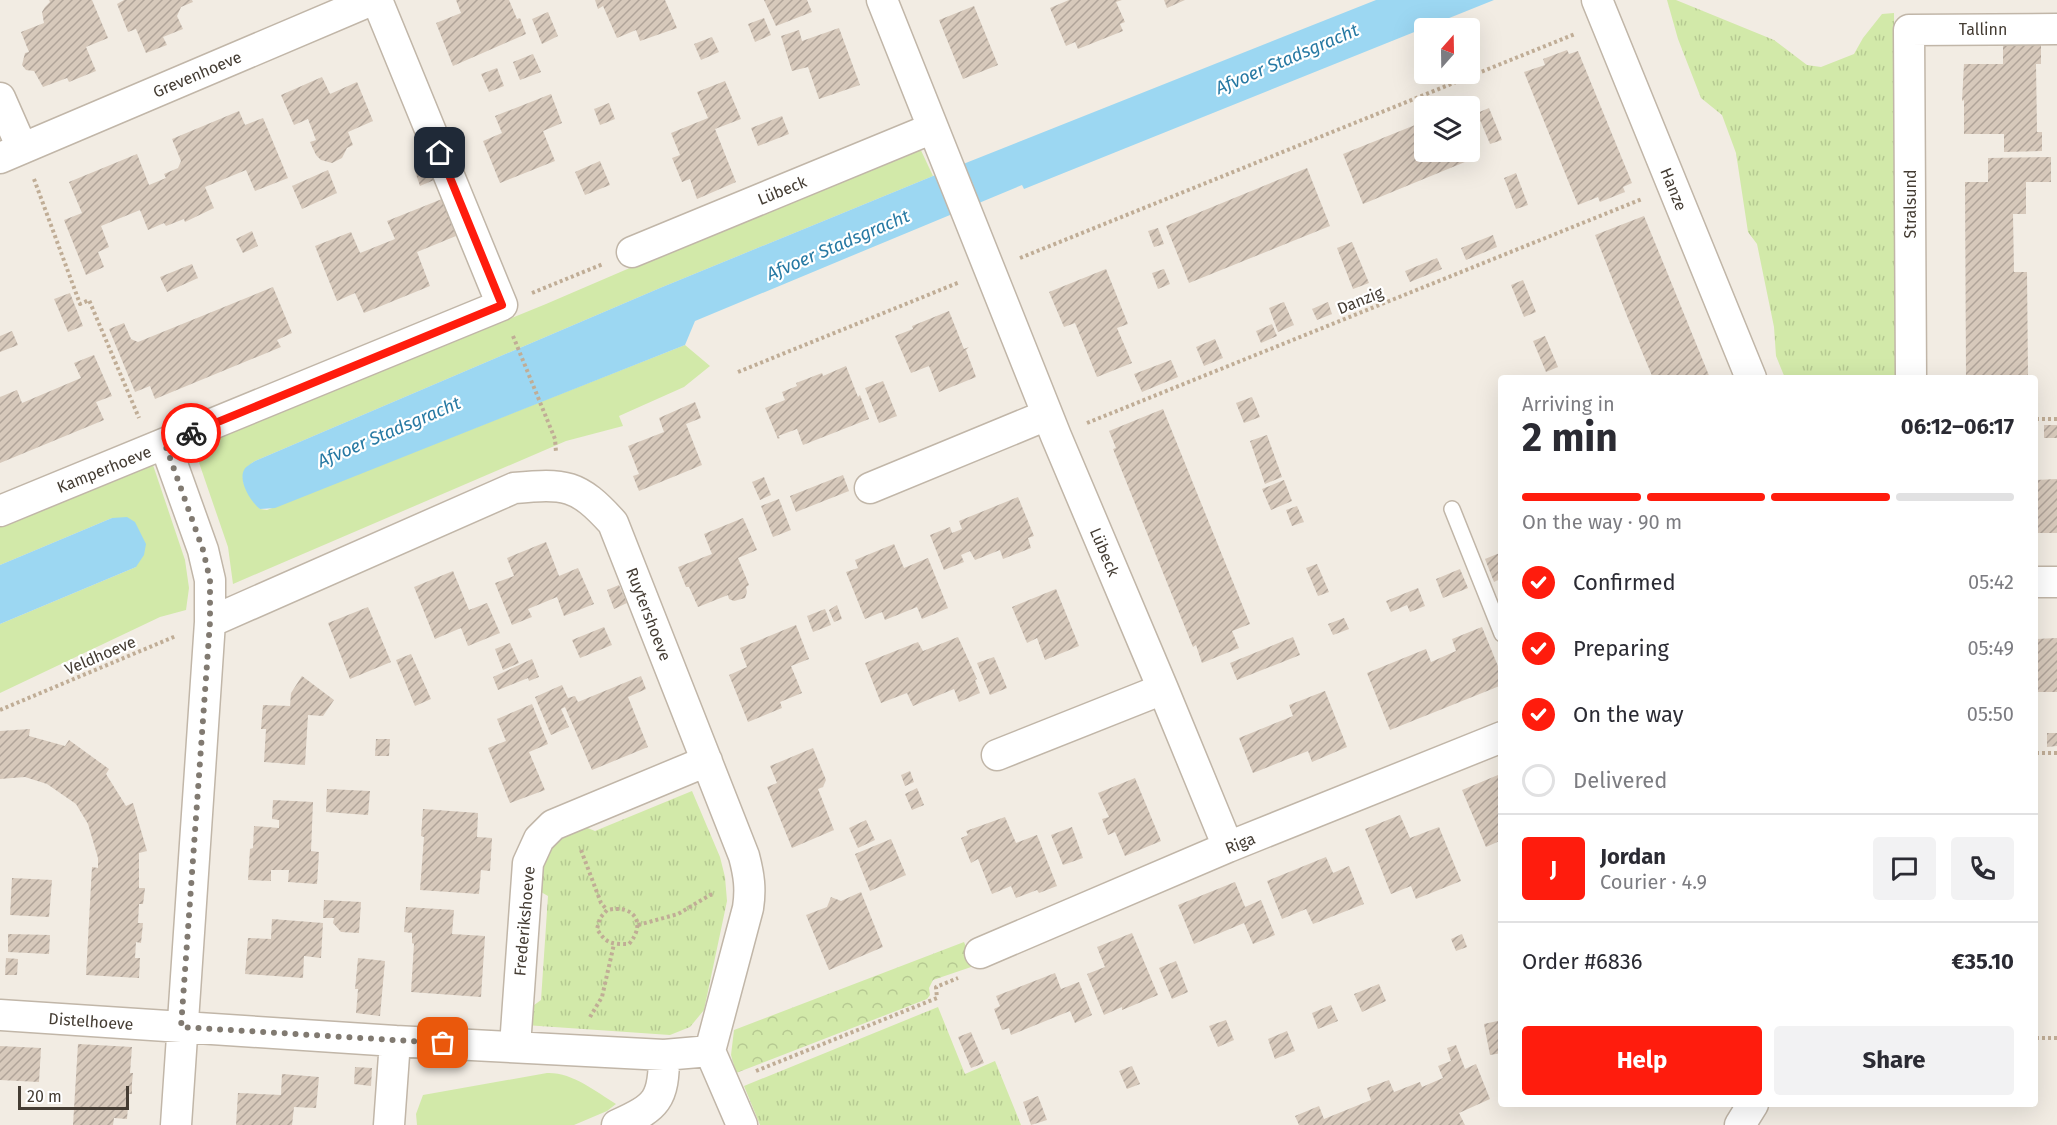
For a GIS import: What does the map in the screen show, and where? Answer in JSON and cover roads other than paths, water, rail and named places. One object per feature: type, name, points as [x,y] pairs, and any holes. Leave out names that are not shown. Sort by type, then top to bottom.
[{"type":"street","name":"Grevenhoeve","points":[[11,153],[372,0]]},
{"type":"street","name":"Kamperhoeve","points":[[0,511],[158,447],[506,317],[377,0]]},
{"type":"street","name":"Lübeck","points":[[882,0],[973,226],[988,271],[1228,847]]},
{"type":"street","name":"Hanze","points":[[1601,11],[1749,375]]},
{"type":"street","name":"Tallinn","points":[[1909,30],[2057,28]]},
{"type":"street","name":"Stralsund","points":[[1909,30],[1911,375]]},
{"type":"street","points":[[0,98],[11,153]]},
{"type":"street","name":"Lübeck","points":[[632,252],[935,135]]},
{"type":"street","points":[[870,488],[1052,426]]},
{"type":"street","points":[[158,447],[203,550],[210,580],[210,622],[176,1125]]},
{"type":"street","name":"Ruytershoeve","points":[[210,622],[514,488],[549,485],[579,492],[596,505],[613,523],[744,856],[749,877],[750,892],[711,1051]]},
{"type":"street","points":[[2038,582],[2057,582]]},
{"type":"street","points":[[997,756],[1163,688]]},
{"type":"street","name":"Riga","points":[[980,953],[1228,847],[1498,738]]},
{"type":"street","name":"Frederikshoeve","points":[[515,1046],[528,863],[539,839],[553,825],[707,761]]},
{"type":"street","name":"Distelhoeve","points":[[0,1015],[181,1027]]},
{"type":"street","points":[[181,1027],[664,1055],[711,1051],[742,1125]]},
{"type":"street","points":[[389,1125],[395,1041]]},
{"type":"street","points":[[617,1125],[642,1114],[657,1101],[664,1078],[664,1055]]},
{"type":"street","points":[[1740,1125],[1751,1107]]},
{"type":"lane","points":[[1452,509],[1498,624]]},
{"type":"water","name":"Afvoer Stadsgracht","points":[[1376,0],[1494,0],[1449,18],[1414,18],[1414,32],[1024,189],[1022,185],[695,321],[685,345],[275,508],[260,509],[246,491],[243,480],[244,470],[255,461],[660,288],[933,176]]},
{"type":"water","points":[[127,517],[135,522],[146,544],[144,555],[136,567],[0,624],[0,565],[112,518]]}]
